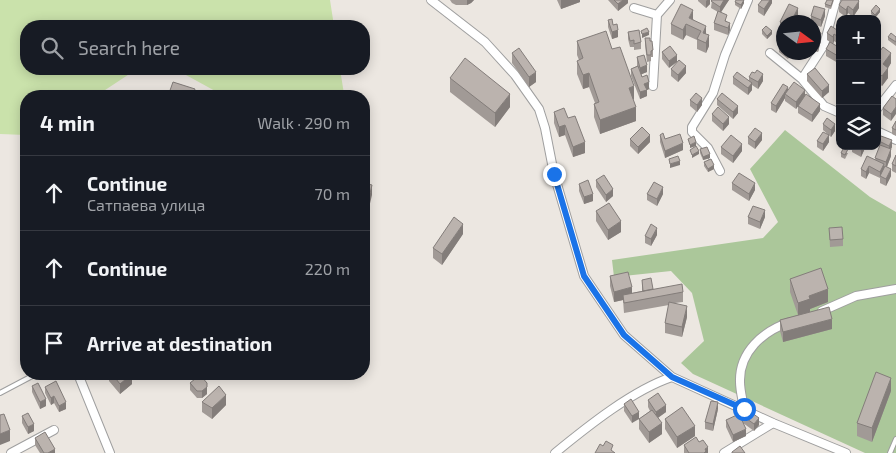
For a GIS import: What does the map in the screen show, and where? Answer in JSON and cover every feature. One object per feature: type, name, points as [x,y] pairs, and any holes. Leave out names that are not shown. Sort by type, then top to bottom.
[{"type":"street","points":[[431,0],[485,42],[515,75],[539,109],[545,128],[554,174],[584,276],[624,335],[672,377],[773,423],[846,453]]},
{"type":"street","points":[[653,86],[657,15],[670,0]]},
{"type":"street","points":[[720,171],[708,148],[692,132],[692,127],[713,93],[725,55],[748,0]]},
{"type":"street","points":[[802,79],[824,46],[836,0]]},
{"type":"street","points":[[634,8],[657,15]]},
{"type":"street","points":[[770,53],[802,79],[824,106],[836,111]]},
{"type":"street","points":[[880,105],[896,85]]},
{"type":"street","points":[[881,133],[896,140]]},
{"type":"street","points":[[811,315],[856,296],[896,290]]},
{"type":"street","points":[[744,409],[740,382],[743,360],[758,339],[779,326],[795,320]]},
{"type":"street","points":[[556,453],[586,427],[654,383],[672,377]]},
{"type":"street","points":[[80,380],[110,453]]},
{"type":"street","points":[[724,453],[773,423]]},
{"type":"street","points":[[10,453],[54,430]]},
{"type":"lane","points":[[0,393],[25,380]]},
{"type":"lane","points":[[890,453],[896,439]]},
{"type":"green space","points":[[0,0],[330,0],[333,20],[20,20],[20,75],[128,75],[105,90],[20,90],[20,135],[0,134]]},
{"type":"green space","points":[[186,75],[341,75],[343,90],[213,90]]},
{"type":"green space","points":[[785,130],[870,197],[896,212],[896,453],[865,453],[693,374],[681,363],[704,341],[692,293],[671,271],[614,277],[612,260],[763,238],[778,222],[750,169]]},
{"type":"building","points":[[614,0],[623,0],[618,4]]},
{"type":"building","points":[[712,0],[724,0],[720,7]]},
{"type":"building","points":[[736,0],[744,0],[741,5],[735,2]]},
{"type":"building","points":[[762,0],[770,0],[764,9],[758,5]]},
{"type":"building","points":[[827,0],[833,0],[831,6],[825,4]]},
{"type":"building","points":[[842,0],[859,1],[853,10],[848,6],[846,10],[839,5]]},
{"type":"building","points":[[681,4],[693,10],[689,18],[706,26],[703,33],[709,35],[706,43],[697,39],[701,31],[686,24],[683,30],[671,24]]},
{"type":"building","points":[[789,4],[798,8],[794,15],[784,15]]},
{"type":"building","points":[[876,5],[880,9],[875,15],[871,11]]},
{"type":"building","points":[[814,6],[825,9],[821,20],[821,15],[811,15]]},
{"type":"building","points":[[718,11],[727,15],[725,21],[730,23],[728,28],[714,23]]},
{"type":"building","points":[[612,19],[613,25],[617,24],[618,30],[612,32],[608,20]]},
{"type":"building","points":[[766,26],[772,31],[767,36],[762,30]]},
{"type":"building","points":[[831,26],[836,29],[836,35],[834,34],[833,37],[827,33]]},
{"type":"building","points":[[647,28],[649,32],[642,34],[641,31]]},
{"type":"building","points":[[639,30],[641,42],[634,44],[634,40],[630,41],[628,32]]},
{"type":"building","points":[[606,31],[612,49],[620,47],[634,86],[629,88],[636,107],[600,120],[594,104],[599,102],[589,73],[583,75],[577,61],[583,58],[577,41]]},
{"type":"building","points":[[891,33],[896,37],[896,42],[888,37]]},
{"type":"building","points":[[645,38],[650,38],[650,41],[652,41],[653,50],[651,55],[647,55]]},
{"type":"building","points":[[830,42],[836,46],[836,55],[826,49]]},
{"type":"building","points":[[670,46],[677,55],[669,61],[662,52]]},
{"type":"building","points":[[883,47],[891,53],[883,64],[888,68],[882,76],[881,75],[881,50]]},
{"type":"building","points":[[519,48],[536,72],[529,77],[512,53]]},
{"type":"building","points":[[644,55],[647,65],[640,68],[637,57]]},
{"type":"building","points":[[465,58],[510,94],[495,113],[450,78]]},
{"type":"building","points":[[679,60],[686,66],[678,75],[671,69]]},
{"type":"building","points":[[638,66],[642,77],[647,75],[649,82],[644,84],[647,90],[640,92],[631,69]]},
{"type":"building","points":[[815,68],[829,85],[822,91],[807,74]]},
{"type":"building","points":[[757,70],[763,74],[758,82],[749,77],[752,72],[755,73]]},
{"type":"building","points":[[737,72],[752,83],[748,88],[733,77]]},
{"type":"building","points":[[173,82],[195,89],[195,90],[170,90]]},
{"type":"building","points":[[794,82],[805,90],[796,102],[785,94]]},
{"type":"building","points":[[783,84],[788,87],[776,106],[771,103]]},
{"type":"building","points":[[696,93],[702,98],[697,105],[690,100]]},
{"type":"building","points":[[722,93],[738,106],[733,112],[717,99]]},
{"type":"building","points":[[806,94],[820,104],[812,115],[798,106]]},
{"type":"building","points":[[892,96],[896,99],[896,107],[891,114],[883,108]]},
{"type":"building","points":[[718,107],[729,117],[723,124],[712,114]]},
{"type":"building","points":[[564,108],[568,118],[575,116],[585,142],[573,147],[565,125],[559,127],[554,112]]},
{"type":"building","points":[[827,118],[835,124],[831,130],[823,124]]},
{"type":"building","points":[[896,121],[896,130],[892,128]]},
{"type":"building","points":[[642,127],[650,135],[638,147],[630,139]]},
{"type":"building","points":[[755,128],[762,133],[755,142],[748,137]]},
{"type":"building","points":[[823,132],[829,135],[823,144],[817,141]]},
{"type":"building","points":[[663,133],[665,139],[680,134],[683,143],[665,151],[660,135]]},
{"type":"building","points":[[731,135],[742,144],[733,156],[721,147]]},
{"type":"building","points":[[694,136],[696,142],[690,145],[688,139]]},
{"type":"building","points":[[881,136],[892,140],[889,146],[881,142]]},
{"type":"building","points":[[881,145],[891,149],[886,162],[875,158],[878,150],[881,150]]},
{"type":"building","points":[[696,146],[699,151],[692,155],[690,150]]},
{"type":"building","points":[[707,147],[710,154],[703,157],[700,149]]},
{"type":"building","points":[[842,150],[848,150],[845,155],[841,153]]},
{"type":"building","points":[[896,155],[896,166],[892,164]]},
{"type":"building","points":[[678,156],[680,161],[670,164],[669,159]]},
{"type":"building","points":[[867,156],[884,164],[880,172],[869,166],[866,172],[861,169]]},
{"type":"building","points":[[711,159],[714,165],[708,169],[704,162]]},
{"type":"building","points":[[885,166],[891,169],[886,179],[880,176]]},
{"type":"building","points":[[739,173],[755,183],[749,194],[732,183]]},
{"type":"building","points":[[604,175],[613,189],[606,195],[596,180]]},
{"type":"building","points":[[588,180],[593,194],[584,197],[579,184]]},
{"type":"building","points":[[654,182],[663,187],[657,199],[647,194]]},
{"type":"building","points":[[609,203],[621,221],[608,230],[596,211]]},
{"type":"building","points":[[753,206],[765,210],[760,222],[748,217]]},
{"type":"building","points":[[454,217],[463,224],[442,254],[433,248]]},
{"type":"building","points":[[651,224],[657,228],[651,239],[645,236]]},
{"type":"building","points":[[842,227],[843,239],[830,240],[829,228]]},
{"type":"building","points":[[821,268],[828,289],[809,296],[810,299],[798,303],[790,279]]},
{"type":"building","points":[[628,272],[632,287],[614,292],[610,276]]},
{"type":"building","points":[[651,278],[653,289],[643,291],[642,280]]},
{"type":"building","points":[[682,284],[683,292],[624,303],[623,295]]},
{"type":"building","points":[[669,302],[687,306],[682,327],[665,323]]},
{"type":"building","points":[[829,307],[832,319],[783,332],[780,320]]},
{"type":"building","points":[[876,372],[891,378],[872,428],[857,423]]},
{"type":"building","points":[[117,380],[125,380],[120,384]]},
{"type":"building","points":[[194,380],[204,380],[207,387],[202,391],[197,391],[190,383]]},
{"type":"building","points":[[56,381],[66,402],[59,406],[54,396],[51,398],[45,387]]},
{"type":"building","points":[[38,383],[46,399],[40,402],[32,386]]},
{"type":"building","points":[[219,386],[226,395],[212,408],[202,402]]},
{"type":"building","points":[[658,393],[666,405],[656,412],[648,400]]},
{"type":"building","points":[[631,399],[639,412],[632,416],[624,404]]},
{"type":"building","points":[[711,401],[718,402],[713,424],[705,422]]},
{"type":"building","points":[[682,407],[695,426],[677,437],[665,419]]},
{"type":"building","points":[[652,410],[662,423],[649,432],[639,419]]},
{"type":"building","points":[[748,410],[759,418],[754,424],[743,416]]},
{"type":"building","points":[[28,413],[34,424],[28,427],[22,416]]},
{"type":"building","points":[[4,414],[10,430],[0,434],[0,415]]},
{"type":"building","points":[[739,414],[746,429],[733,435],[726,420]]},
{"type":"building","points":[[45,432],[55,449],[48,453],[44,453],[35,438]]},
{"type":"building","points":[[696,437],[699,442],[703,440],[708,447],[704,453],[689,453],[684,445]]},
{"type":"building","points":[[606,441],[613,445],[611,450],[615,453],[595,453],[600,444],[603,446]]},
{"type":"building","points":[[740,446],[745,453],[732,453],[732,452]]},
{"type":"route","points":[[554,174],[584,276],[624,335],[672,377],[694,385],[744,409]]}]
